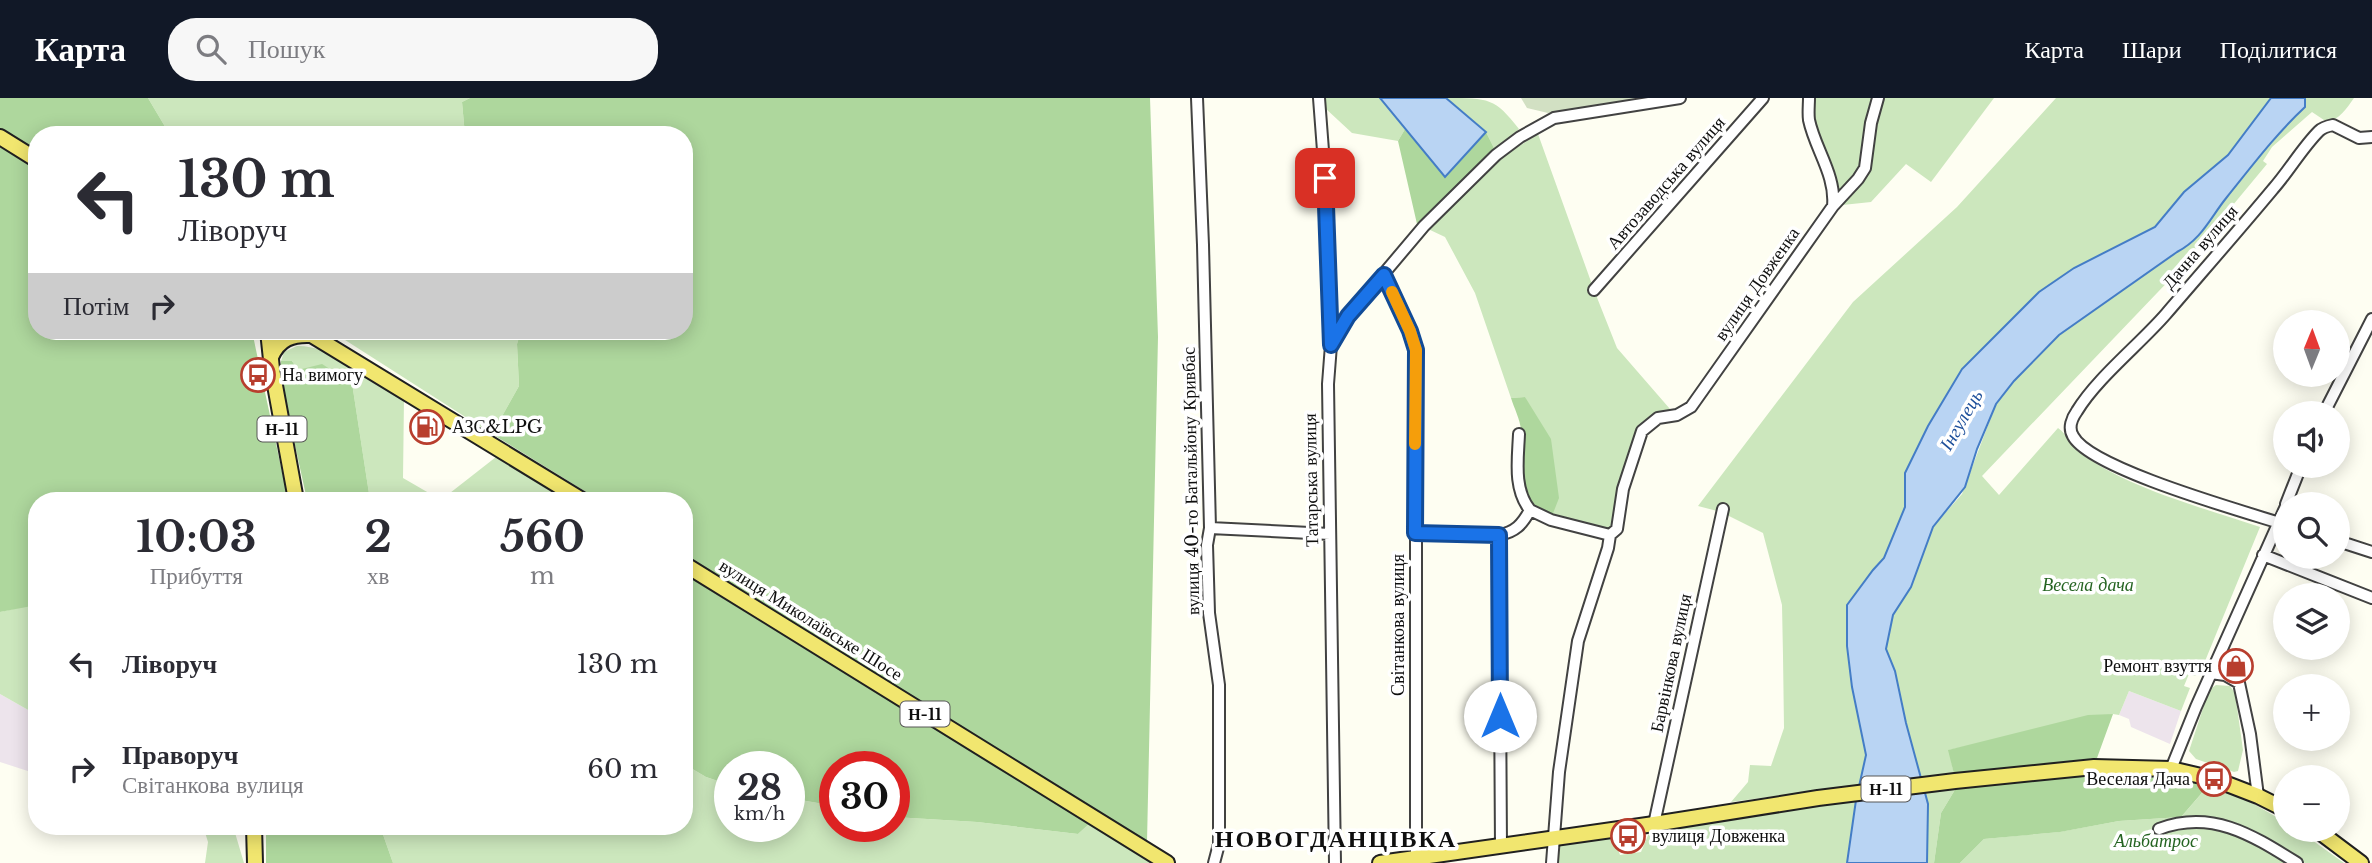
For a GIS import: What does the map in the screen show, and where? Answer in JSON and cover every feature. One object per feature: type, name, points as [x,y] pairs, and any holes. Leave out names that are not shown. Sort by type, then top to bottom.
[{"type":"main road","points":[[0,137],[28,154]]},
{"type":"main road","name":"Н-11","points":[[269,340],[295,492]]},
{"type":"main road","points":[[271,357],[285,340]]},
{"type":"main road","points":[[320,340],[569,492]]},
{"type":"main road","name":"вулиця Миколаївське Шосе","points":[[693,570],[1167,863]]},
{"type":"main road","name":"Н-11","points":[[1380,863],[1818,798],[2094,767],[2171,769],[2214,779],[2273,804]]},
{"type":"main road","points":[[254,835],[255,863]]},
{"type":"main road","points":[[2333,842],[2361,863]]},
{"type":"street","name":"вулиця 40-го Батальйону Кривбас","points":[[1197,98],[1210,528],[1207,545],[1209,613],[1219,685],[1219,844],[1214,863]]},
{"type":"street","name":"Татарська вулиця","points":[[1319,98],[1331,345],[1328,384],[1329,534],[1335,863]]},
{"type":"street","points":[[1331,345],[1348,316],[1424,226],[1496,155],[1520,137],[1554,118],[1680,98]]},
{"type":"street","name":"Автозаводська вулиця","points":[[1594,290],[1763,98]]},
{"type":"street","points":[[1809,98],[1809,119],[1830,178],[1834,195],[1833,206]]},
{"type":"street","name":"вулиця Довженка","points":[[1552,863],[1559,772],[1578,641],[1610,535],[1617,529],[1623,489],[1642,431],[1657,418],[1677,415],[1691,407],[1833,206],[1858,179],[1865,168],[1871,123],[1878,98]]},
{"type":"street","name":"Дачна вулиця","points":[[2273,520],[2183,492],[2108,462],[2080,444],[2071,429],[2077,411],[2096,387],[2150,333],[2275,188],[2321,129],[2333,124],[2359,138],[2372,137]]},
{"type":"street","name":"Світанкова вулиця","points":[[1384,275],[1416,350],[1416,858]]},
{"type":"street","points":[[2330,401],[2372,319]]},
{"type":"street","points":[[1518,433],[1517,467],[1520,494],[1530,510],[1550,520],[1610,535]]},
{"type":"street","name":"Барвінкова вулиця","points":[[1654,824],[1723,509]]},
{"type":"street","points":[[1415,533],[1512,533],[1524,522],[1530,510]]},
{"type":"street","points":[[1210,528],[1329,534]]},
{"type":"street","points":[[1499,535],[1500,846]]},
{"type":"street","points":[[2171,769],[2273,537]]},
{"type":"street","points":[[2350,545],[2372,552]]},
{"type":"street","points":[[2263,555],[2372,598]]},
{"type":"street","points":[[2211,673],[2225,675],[2239,683],[2250,734],[2258,796]]},
{"type":"street","points":[[2159,830],[2175,823],[2195,821],[2219,824],[2246,833],[2297,863]]},
{"type":"shaded area","points":[[2129,691],[2181,711],[2170,744],[2131,727],[2129,719],[2119,715]]},
{"type":"shaded area","points":[[0,694],[28,710],[28,771],[0,762]]},
{"type":"green space","points":[[0,98],[148,98],[165,126],[28,126],[28,154],[0,137]]},
{"type":"green space","points":[[148,98],[470,98],[462,102],[464,126],[165,126]]},
{"type":"green space","points":[[470,98],[1150,98],[1158,337],[1147,842],[693,560],[693,492],[586,492],[492,434],[519,386],[518,340],[693,340],[693,126],[464,126],[462,102]]},
{"type":"green space","points":[[1322,98],[1380,98],[1405,129],[1398,141],[1352,133],[1325,108]]},
{"type":"green space","points":[[1446,98],[1472,98],[1490,102],[1504,111],[1519,129],[1495,150],[1486,132]]},
{"type":"green space","points":[[1521,98],[1646,98],[1548,113],[1527,108]]},
{"type":"green space","points":[[1809,98],[1994,98],[1931,182],[1906,164],[1871,202],[1833,206],[1809,119]]},
{"type":"green space","points":[[2056,98],[2271,98],[2228,155],[2184,192],[2155,227],[2074,268],[2039,292],[1962,369],[1905,473],[1905,507],[1884,558],[1847,605],[1847,646],[1852,687],[1866,755],[1859,785],[1731,802],[1748,782],[1750,765],[1771,766],[1784,728],[1782,605],[1763,533],[1721,512],[1698,506],[1853,302],[1957,207]]},
{"type":"green space","name":"Весела дача","points":[[2305,98],[2354,98],[2342,113],[2331,121],[2327,122],[2312,112],[2272,147],[2263,161],[2267,164],[2179,270],[1982,476],[1999,495],[2058,428],[2079,452],[2119,476],[2166,496],[2260,527],[2203,666],[2195,676],[2189,674],[2184,686],[2190,688],[2181,711],[2129,691],[2119,715],[2113,714],[1949,750],[1954,774],[1921,777],[1895,671],[1886,649],[1893,615],[1911,587],[1933,527],[1962,494],[1996,404],[2014,381],[2059,335],[2193,241],[2264,150],[2305,107]]},
{"type":"green space","points":[[1405,129],[1445,177],[1486,132],[1495,150],[1417,224],[1398,141]]},
{"type":"green space","points":[[1538,134],[1617,348],[1670,409],[1653,416],[1637,429],[1629,467],[1614,510],[1616,520],[1606,532],[1552,516],[1525,397],[1511,398],[1475,293],[1445,237],[1428,229],[1499,159]]},
{"type":"green space","points":[[0,145],[28,163],[28,340],[254,340],[286,492],[28,492],[28,607],[0,612]]},
{"type":"green space","points":[[345,340],[518,340],[519,386],[492,434]]},
{"type":"green space","points":[[297,346],[326,351],[404,398],[403,478],[427,492],[369,492],[352,383],[298,370],[292,361],[281,361],[284,352]]},
{"type":"green space","points":[[281,361],[292,361],[298,370],[322,364],[352,383],[369,492],[305,492],[279,372]]},
{"type":"green space","points":[[1525,397],[1551,439],[1559,498],[1552,516],[1537,508],[1523,489],[1521,430],[1511,398]]},
{"type":"green space","points":[[496,457],[552,492],[451,492]]},
{"type":"green space","points":[[693,580],[1089,824],[1078,834],[977,822],[910,818],[910,751],[819,751],[819,803],[805,801],[805,751],[714,751],[714,780],[693,769]]},
{"type":"green space","points":[[28,606],[28,710],[0,694],[0,612]]},
{"type":"green space","points":[[2216,685],[2230,686],[2235,693],[2243,750],[2238,771],[2234,772],[2196,759],[2189,751],[2209,690]]},
{"type":"green space","points":[[2113,714],[2097,758],[1954,774],[1948,750],[2088,715]]},
{"type":"green space","points":[[2094,767],[2214,779],[2181,817],[2119,821],[2060,832],[1984,839],[1960,863],[1934,863],[1941,813],[1956,788],[1955,781]]},
{"type":"green space","points":[[693,769],[714,780],[714,842],[805,842],[805,801],[819,803],[819,842],[910,842],[910,818],[977,822],[1078,834],[1089,824],[1153,863],[393,863],[383,835],[693,835]]},
{"type":"green space","name":"Альбатрос","points":[[2209,785],[2247,800],[2273,815],[2273,842],[2315,842],[2344,863],[2305,863],[2248,830],[2220,819],[2182,817],[2185,828],[2199,826],[2226,831],[2252,842],[2288,863],[1960,863],[1984,839],[2059,832],[2119,821],[2181,817]]},
{"type":"green space","points":[[1956,788],[1941,813],[1934,863],[1927,863],[1928,804],[1925,792]]},
{"type":"green space","points":[[1856,800],[1847,863],[1556,863],[1558,844],[1614,837],[1620,855],[1641,852],[1649,833]]},
{"type":"green space","points":[[206,835],[236,835],[244,863],[205,863],[208,842]]},
{"type":"green space","points":[[266,835],[383,835],[393,863],[266,863]]},
{"type":"water","points":[[1380,98],[1446,98],[1486,132],[1445,177]]},
{"type":"water","name":"Інгулець","points":[[2271,98],[2305,98],[2305,107],[2265,150],[2193,241],[2059,335],[2014,381],[1996,404],[1965,487],[1933,527],[1911,587],[1893,615],[1886,649],[1895,671],[1928,804],[1927,863],[1847,863],[1866,755],[1852,687],[1847,646],[1847,605],[1884,558],[1905,507],[1905,473],[1928,426],[1962,369],[2039,292],[2074,268],[2155,227],[2184,192],[2228,155]]},
{"type":"slow traffic","points":[[1392,292],[1416,350],[1415,444]]},
{"type":"place","name":"На вимогу","points":[[258,375]]},
{"type":"place","name":"АЗС&LPG","points":[[427,427]]},
{"type":"place","name":"Ремонт взуття","points":[[2236,666]]},
{"type":"place","name":"Веселая Дача","points":[[2214,779]]},
{"type":"place","name":"вулиця Довженка","points":[[1628,836]]},
{"type":"district","name":"НОВОГДАНЦІВКА","points":[[1336,838]]},
{"type":"route","points":[[1325,178],[1331,345],[1348,316],[1384,275],[1416,350],[1415,533],[1499,535],[1500,716]]}]
